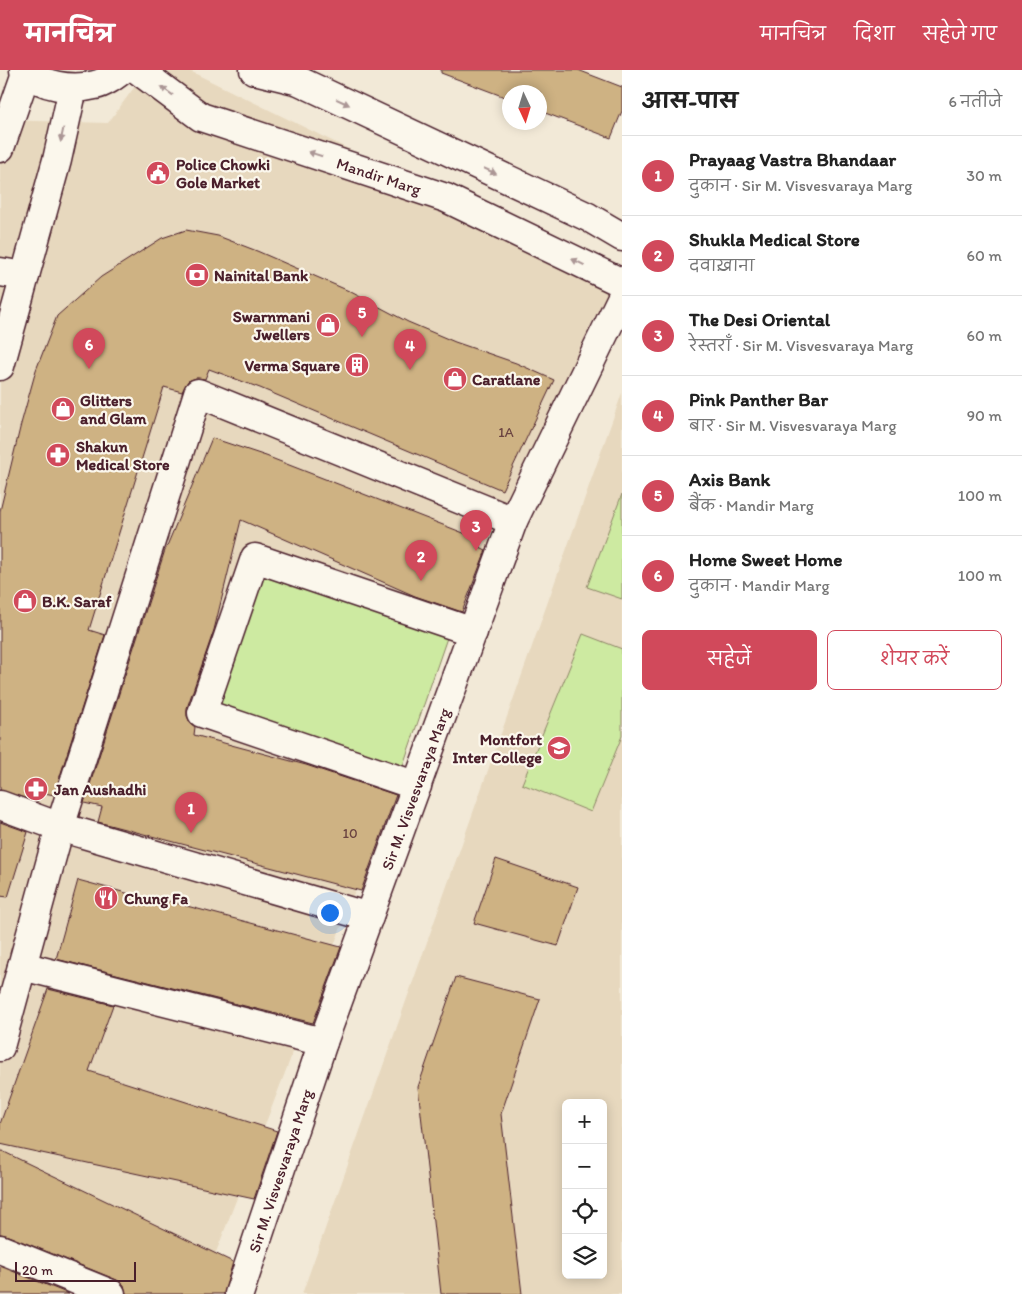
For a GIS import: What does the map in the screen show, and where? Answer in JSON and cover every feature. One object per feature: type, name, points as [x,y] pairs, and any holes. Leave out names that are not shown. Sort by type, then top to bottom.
[{"type":"street","points":[[0,148],[25,71],[50,84],[72,88],[95,85],[114,77],[122,70]]},
{"type":"street","name":"Mandir Marg","points":[[138,70],[201,117],[446,198],[622,283]]},
{"type":"street","points":[[254,70],[299,81],[588,217],[622,237]]},
{"type":"street","points":[[0,366],[12,274],[57,160],[72,88]]},
{"type":"street","name":"Sir M. Visvesvaraya Marg","points":[[239,1294],[323,1042],[513,521],[622,297]]},
{"type":"street","points":[[0,1047],[60,827],[198,393],[513,521]]},
{"type":"street","points":[[416,786],[202,713],[255,558],[473,632]]},
{"type":"street","points":[[0,805],[60,827],[369,917]]},
{"type":"street","points":[[22,966],[323,1042]]},
{"type":"street","points":[[0,1249],[111,1294]]},
{"type":"shaded area","points":[[147,70],[188,70],[622,284],[622,328],[595,316],[449,632],[401,771],[200,1294],[0,1294],[0,120],[108,123]]},
{"type":"shaded area","name":"Montfort Inter College","points":[[622,393],[622,1294],[302,1294]]},
{"type":"green space","points":[[622,494],[622,599],[587,587]]},
{"type":"green space","points":[[262,567],[449,632],[401,771],[213,707]]},
{"type":"green space","points":[[583,634],[622,649],[622,736],[591,812],[522,784]]},
{"type":"building","points":[[441,70],[578,70],[622,87],[622,111],[611,138],[547,114],[547,85],[502,85],[502,96],[441,73]]},
{"type":"building","points":[[186,230],[218,236],[257,251],[349,291],[408,322],[455,342],[516,363],[554,380],[502,490],[260,388],[209,369],[205,379],[196,378],[188,381],[182,392],[164,387],[89,630],[105,635],[54,795],[40,792],[37,802],[0,790],[0,511],[21,424],[36,370],[57,316],[101,277],[162,238]]},
{"type":"building","points":[[212,438],[266,456],[479,539],[476,545],[486,550],[462,612],[415,596],[241,520],[214,630],[187,708],[187,716],[190,723],[195,727],[194,735],[306,765],[396,795],[361,891],[98,822],[102,807],[84,803],[164,553]]},
{"type":"building","points":[[0,822],[28,832],[8,897],[0,896]]},
{"type":"building","points":[[496,859],[578,887],[558,946],[474,923]]},
{"type":"building","points":[[78,880],[167,904],[168,901],[341,947],[313,1023],[56,959]]},
{"type":"building","points":[[456,977],[540,999],[501,1114],[522,1294],[441,1294],[418,1087]]},
{"type":"building","points":[[48,989],[113,1005],[89,1071],[277,1131],[254,1199],[0,1144],[0,1124]]},
{"type":"building","points":[[0,1150],[233,1262],[224,1294],[126,1294],[124,1285],[117,1280],[0,1234]]},
{"type":"building","points":[[0,1266],[69,1294],[0,1294]]},
{"type":"place","name":"Police Chowki Gole Market","points":[[158,173]]},
{"type":"place","name":"Nainital Bank","points":[[197,275]]},
{"type":"place","name":"Swarnmani Jwellers","points":[[328,325]]},
{"type":"place","name":"Axis Bank","points":[[362,337]]},
{"type":"place","name":"Verma Square","points":[[357,365]]},
{"type":"place","name":"Home Sweet Home","points":[[89,369]]},
{"type":"place","name":"Pink Panther Bar","points":[[410,370]]},
{"type":"place","name":"Caratlane","points":[[455,379]]},
{"type":"place","name":"Glitters and Glam","points":[[63,409]]},
{"type":"place","name":"Shakun Medical Store","points":[[58,455]]},
{"type":"place","name":"The Desi Oriental","points":[[476,551]]},
{"type":"place","name":"Shukla Medical Store","points":[[421,581]]},
{"type":"place","name":"B.K. Saraf","points":[[25,601]]},
{"type":"place","name":"Montfort Inter College","points":[[559,748]]},
{"type":"place","name":"Jan Aushadhi","points":[[36,789]]},
{"type":"place","name":"Prayaag Vastra Bhandaar","points":[[191,833]]},
{"type":"place","name":"Chung Fa","points":[[106,898]]}]
